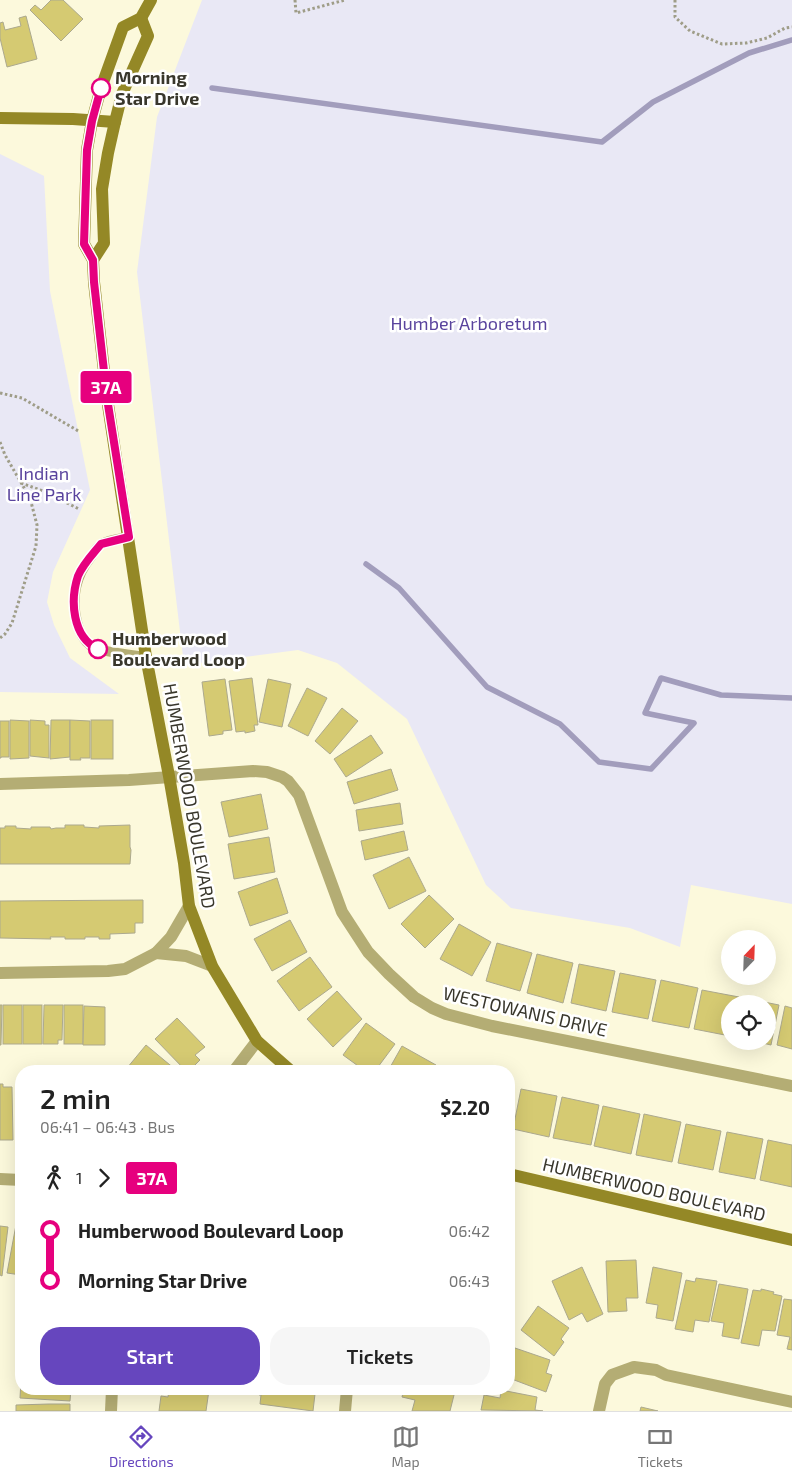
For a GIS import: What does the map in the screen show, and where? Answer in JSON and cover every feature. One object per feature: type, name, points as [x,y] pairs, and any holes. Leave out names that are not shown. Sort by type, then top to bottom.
[{"type":"street","points":[[141,18],[150,0]]},
{"type":"street","name":"HUMBERWOOD BOULEVARD","points":[[93,260],[104,243],[102,189],[114,122],[122,94],[148,36],[141,18],[123,26],[101,88],[92,121],[87,150],[84,244],[93,260],[107,398],[146,657],[169,776],[184,863],[189,906],[212,966],[257,1041],[284,1065]]},
{"type":"street","points":[[0,118],[73,119],[114,122]]},
{"type":"street","name":"WESTOWANIS DRIVE","points":[[0,784],[129,780],[253,771],[275,774],[288,781],[299,795],[342,912],[368,952],[408,991],[432,1008],[446,1014],[492,1026],[792,1086]]},
{"type":"street","points":[[0,973],[125,969],[156,953],[171,937],[189,906]]},
{"type":"street","points":[[156,953],[186,956],[212,966]]},
{"type":"street","points":[[239,1065],[257,1041]]},
{"type":"street","name":"HUMBERWOOD BOULEVARD","points":[[515,1175],[792,1240]]},
{"type":"street","points":[[0,1179],[15,1180]]},
{"type":"street","points":[[599,1411],[605,1384],[612,1375],[634,1366],[656,1370],[666,1375],[792,1402]]},
{"type":"street","points":[[111,1411],[112,1395]]},
{"type":"street","points":[[345,1411],[346,1395]]},
{"type":"lane","points":[[129,537],[101,544],[87,562],[79,575],[75,590],[74,610],[82,635],[90,645],[98,649],[146,657]]},
{"type":"path","points":[[295,0],[296,13],[345,0]]},
{"type":"path","points":[[675,0],[674,17],[690,31],[722,44],[746,43],[767,38],[785,28],[792,27]]},
{"type":"path","points":[[0,392],[22,398],[80,432]]},
{"type":"path","points":[[0,442],[5,455],[30,498],[37,525],[36,546],[12,623],[0,638]]},
{"type":"path","points":[[21,483],[43,491],[79,509]]},
{"type":"green space","name":"Humber Arboretum","points":[[202,0],[792,0],[792,904],[691,885],[680,947],[630,928],[511,908],[486,885],[407,719],[337,663],[298,650],[184,665],[137,272],[157,117]]},
{"type":"green space","name":"Indian Line Park","points":[[0,154],[44,176],[50,291],[90,490],[53,572],[47,602],[54,625],[70,658],[119,694],[0,692]]},
{"type":"building","points":[[51,0],[63,0],[83,19],[61,41],[30,10],[35,5],[41,10]]},
{"type":"building","points":[[26,16],[37,59],[7,67],[0,38],[0,23],[3,22],[5,30],[21,26],[19,18]]},
{"type":"building","points":[[252,678],[258,725],[254,725],[255,731],[236,732],[229,681]]},
{"type":"building","points":[[225,679],[232,730],[223,731],[223,734],[209,736],[202,682]]},
{"type":"building","points":[[268,679],[291,684],[282,727],[259,722]]},
{"type":"building","points":[[307,688],[327,698],[308,736],[288,726]]},
{"type":"building","points":[[342,708],[358,721],[330,754],[315,741]]},
{"type":"building","points":[[10,720],[29,721],[29,758],[10,759]]},
{"type":"building","points":[[30,720],[45,721],[45,725],[49,725],[49,758],[30,756]]},
{"type":"building","points":[[51,720],[70,720],[70,757],[50,759]]},
{"type":"building","points":[[70,720],[90,721],[90,758],[70,760]]},
{"type":"building","points":[[91,720],[113,720],[113,759],[91,759]]},
{"type":"building","points":[[0,721],[9,721],[9,757],[0,758]]},
{"type":"building","points":[[371,735],[383,753],[346,777],[334,759]]},
{"type":"building","points":[[391,769],[398,790],[354,804],[347,782]]},
{"type":"building","points":[[261,794],[268,829],[229,837],[221,802]]},
{"type":"building","points":[[400,803],[403,824],[359,831],[356,810]]},
{"type":"building","points":[[65,825],[84,825],[84,827],[99,828],[99,826],[130,825],[130,864],[0,864],[0,828],[16,826],[16,828],[50,827],[51,829],[65,828]]},
{"type":"building","points":[[404,831],[408,850],[365,860],[361,841]]},
{"type":"building","points":[[269,837],[275,872],[234,879],[228,844]]},
{"type":"building","points":[[409,857],[426,891],[389,909],[373,875]]},
{"type":"building","points":[[277,878],[288,913],[250,926],[238,892]]},
{"type":"building","points":[[429,895],[454,919],[425,948],[401,924]]},
{"type":"building","points":[[143,900],[143,923],[135,923],[135,933],[110,934],[110,939],[99,939],[99,937],[85,937],[85,939],[65,939],[65,937],[50,937],[51,939],[0,938],[0,901]]},
{"type":"building","points":[[290,920],[307,952],[272,971],[254,939]]},
{"type":"building","points":[[459,924],[491,942],[472,976],[440,959]]},
{"type":"building","points":[[497,943],[532,953],[520,991],[486,981]]},
{"type":"building","points":[[537,954],[573,963],[563,1003],[527,993]]},
{"type":"building","points":[[310,957],[332,987],[299,1011],[277,981]]},
{"type":"building","points":[[579,964],[615,971],[606,1011],[571,1003]]},
{"type":"building","points":[[620,973],[656,980],[648,1019],[612,1012]]},
{"type":"building","points":[[661,980],[698,988],[689,1028],[652,1021]]},
{"type":"building","points":[[702,990],[728,995],[721,995],[721,1034],[694,1029]]},
{"type":"building","points":[[337,991],[362,1019],[333,1047],[307,1019]]},
{"type":"building","points":[[776,1004],[779,1005],[776,1020]]},
{"type":"building","points":[[0,1005],[2,1005],[1,1045],[0,1045]]},
{"type":"building","points":[[3,1005],[22,1005],[22,1044],[3,1044]]},
{"type":"building","points":[[23,1005],[42,1005],[42,1044],[23,1044]]},
{"type":"building","points":[[44,1005],[63,1005],[62,1040],[58,1040],[58,1044],[43,1044]]},
{"type":"building","points":[[64,1005],[83,1005],[83,1044],[64,1044]]},
{"type":"building","points":[[84,1006],[105,1007],[105,1045],[83,1045]]},
{"type":"building","points":[[785,1006],[792,1008],[792,1049],[777,1045]]},
{"type":"building","points":[[177,1018],[205,1047],[195,1055],[200,1060],[195,1065],[180,1065],[155,1039]]},
{"type":"building","points":[[366,1023],[395,1044],[379,1065],[357,1065],[343,1055]]},
{"type":"building","points":[[146,1045],[170,1065],[129,1065]]},
{"type":"building","points":[[402,1046],[436,1065],[391,1065]]},
{"type":"building","points":[[0,1084],[3,1084],[3,1087],[12,1087],[13,1140],[0,1140]]},
{"type":"building","points":[[521,1089],[557,1096],[549,1137],[515,1129],[515,1119]]},
{"type":"building","points":[[562,1097],[599,1105],[591,1145],[553,1138]]},
{"type":"building","points":[[603,1106],[640,1114],[631,1154],[594,1146]]},
{"type":"building","points":[[644,1114],[681,1122],[672,1162],[636,1155]]},
{"type":"building","points":[[686,1124],[721,1131],[713,1170],[678,1163]]},
{"type":"building","points":[[727,1132],[763,1139],[755,1179],[719,1172]]},
{"type":"building","points":[[768,1140],[792,1145],[792,1187],[760,1180]]},
{"type":"building","points":[[0,1226],[8,1227],[2,1276],[0,1275]]},
{"type":"building","points":[[15,1230],[15,1274],[7,1273]]},
{"type":"building","points":[[636,1260],[638,1298],[626,1298],[627,1311],[608,1312],[606,1261]]},
{"type":"building","points":[[582,1267],[603,1314],[587,1322],[582,1313],[569,1320],[552,1281]]},
{"type":"building","points":[[653,1267],[682,1273],[673,1321],[656,1318],[658,1305],[646,1303]]},
{"type":"building","points":[[696,1278],[717,1281],[709,1322],[695,1320],[693,1332],[675,1329],[686,1280],[695,1282]]},
{"type":"building","points":[[719,1284],[748,1289],[739,1339],[722,1336],[724,1323],[711,1321]]},
{"type":"building","points":[[761,1289],[782,1296],[775,1331],[762,1330],[759,1346],[741,1343],[753,1290],[761,1291]]},
{"type":"building","points":[[784,1299],[792,1300],[792,1350],[787,1349],[790,1337],[777,1335]]},
{"type":"building","points":[[538,1306],[569,1328],[561,1339],[564,1342],[554,1356],[521,1330]]},
{"type":"building","points":[[515,1348],[550,1360],[546,1373],[552,1375],[546,1392],[515,1380]]},
{"type":"building","points":[[515,1393],[537,1397],[535,1410],[543,1411],[481,1410],[484,1395],[500,1398],[500,1395],[515,1395]]},
{"type":"building","points":[[20,1395],[70,1395],[70,1401],[20,1398]]},
{"type":"building","points":[[168,1395],[208,1395],[206,1411],[159,1411],[161,1396],[168,1397]]},
{"type":"building","points":[[261,1395],[315,1395],[313,1411],[260,1404]]},
{"type":"building","points":[[402,1395],[454,1395],[450,1411],[412,1411],[415,1400],[402,1397]]},
{"type":"building","points":[[70,1404],[70,1411],[16,1411],[16,1405]]},
{"type":"building","points":[[641,1407],[658,1411],[640,1411]]},
{"type":"waterway","points":[[212,88],[602,142],[653,102],[749,53],[792,40]]},
{"type":"waterway","points":[[366,564],[399,588],[487,687],[560,724],[599,762],[651,769],[694,723],[645,713],[661,678],[721,695],[792,698]]},
{"type":"bus line","name":"37A","points":[[98,649],[90,645],[82,635],[74,610],[75,590],[79,575],[101,544],[129,537],[107,398],[93,260],[84,244],[87,150],[92,121],[101,88]]},
{"type":"place","name":"Morning Star Drive","points":[[101,88]]},
{"type":"place","name":"Humberwood Boulevard Loop","points":[[98,649]]}]
